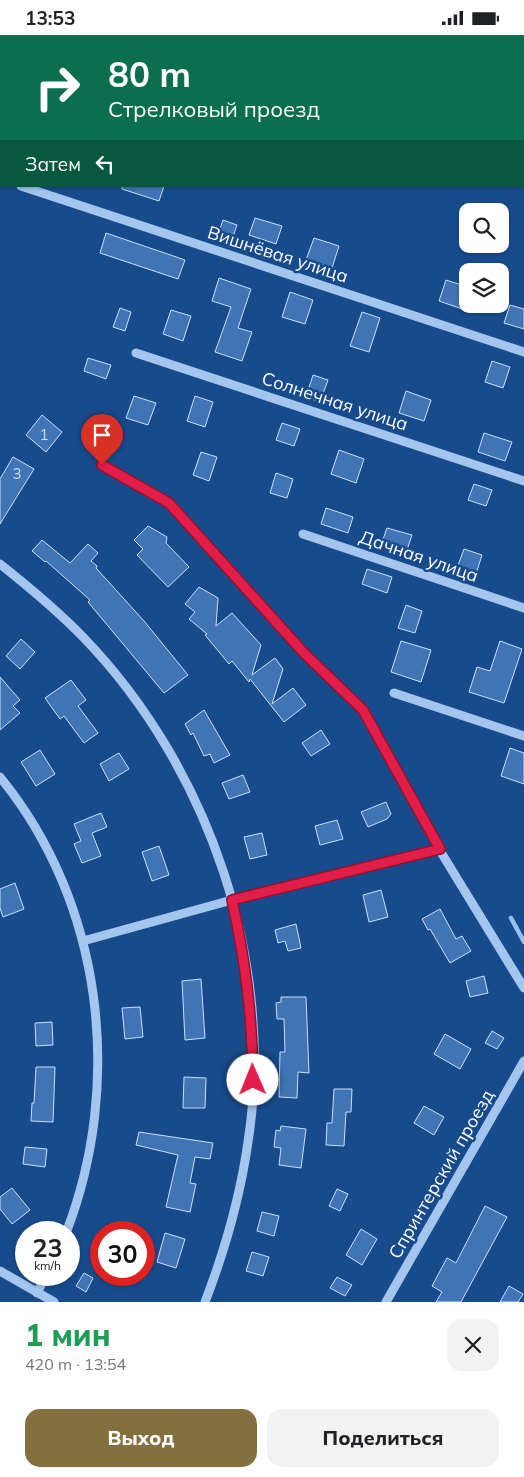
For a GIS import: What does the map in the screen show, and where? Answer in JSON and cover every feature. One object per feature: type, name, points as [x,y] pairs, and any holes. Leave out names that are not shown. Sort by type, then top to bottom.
[{"type":"street","name":"Вишнёвая улица","points":[[24,187],[524,352]]},
{"type":"street","name":"Солнечная улица","points":[[136,353],[524,481]]},
{"type":"street","points":[[102,465],[169,503],[304,653],[363,710],[440,849],[524,988]]},
{"type":"street","name":"Дачная улица","points":[[303,534],[524,608]]},
{"type":"street","points":[[0,564],[41,596],[85,638],[124,684],[159,734],[189,787],[213,842],[232,900],[247,976],[252,1019],[253,1080],[249,1140],[238,1200],[222,1258],[204,1302]]},
{"type":"street","points":[[394,693],[524,736]]},
{"type":"street","points":[[0,777],[28,816],[50,856],[69,897],[83,941],[96,1012],[99,1075],[95,1121],[87,1165],[70,1221]]},
{"type":"street","points":[[83,941],[232,900],[440,849]]},
{"type":"street","name":"Спринтерский проезд","points":[[386,1302],[524,1061]]},
{"type":"street","points":[[0,1271],[54,1302]]},
{"type":"street","points":[[37,1293],[40,1286]]},
{"type":"building","points":[[122,187],[164,187],[159,201],[122,189]]},
{"type":"building","points":[[255,218],[282,226],[276,244],[249,235]]},
{"type":"building","points":[[223,220],[237,225],[230,245],[216,240]]},
{"type":"building","points":[[106,233],[185,260],[178,279],[100,253]]},
{"type":"building","points":[[314,238],[339,246],[332,268],[306,260]]},
{"type":"building","points":[[219,278],[251,289],[238,328],[252,332],[242,361],[215,352],[231,307],[212,301]]},
{"type":"building","points":[[446,280],[459,284],[459,308],[439,301]]},
{"type":"building","points":[[290,292],[313,300],[305,324],[282,317]]},
{"type":"building","points":[[510,305],[524,309],[524,329],[504,323],[509,313]]},
{"type":"building","points":[[120,308],[131,312],[125,331],[113,327]]},
{"type":"building","points":[[171,310],[191,316],[183,341],[163,334]]},
{"type":"building","points":[[362,312],[380,318],[369,352],[350,346]]},
{"type":"building","points":[[88,358],[111,365],[106,379],[84,371]]},
{"type":"building","points":[[492,361],[510,367],[503,388],[485,382]]},
{"type":"building","points":[[313,375],[328,380],[320,402],[306,397]]},
{"type":"building","points":[[406,391],[431,400],[424,421],[399,413]]},
{"type":"building","points":[[134,396],[156,403],[148,425],[126,418]]},
{"type":"building","points":[[195,396],[213,402],[205,427],[187,421]]},
{"type":"building","points":[[42,415],[62,432],[46,452],[26,435]]},
{"type":"building","points":[[282,423],[300,429],[294,446],[276,440]]},
{"type":"building","points":[[484,433],[512,442],[505,461],[478,452]]},
{"type":"building","points":[[339,450],[364,459],[356,483],[331,474]]},
{"type":"building","points":[[201,452],[217,457],[209,481],[193,475]]},
{"type":"building","points":[[13,457],[34,469],[0,524],[0,479]]},
{"type":"building","points":[[276,473],[293,479],[287,498],[270,493]]},
{"type":"building","points":[[474,484],[492,490],[486,506],[468,500]]},
{"type":"building","points":[[326,508],[353,517],[348,533],[321,524]]},
{"type":"building","points":[[148,526],[167,537],[166,543],[189,567],[168,587],[137,555],[143,549],[134,540]]},
{"type":"building","points":[[387,528],[412,535],[406,553],[381,545]]},
{"type":"building","points":[[42,540],[70,563],[88,544],[98,553],[91,561],[97,566],[96,568],[144,621],[188,675],[164,693],[88,602],[90,600],[32,551]]},
{"type":"building","points":[[464,549],[482,555],[476,574],[457,568]]},
{"type":"building","points":[[367,569],[392,577],[387,593],[362,584]]},
{"type":"building","points":[[199,587],[218,598],[216,626],[232,613],[261,645],[252,675],[275,658],[283,669],[272,704],[293,688],[306,705],[284,722],[250,679],[249,682],[232,661],[229,664],[205,635],[207,634],[189,619],[195,612],[185,604]]},
{"type":"building","points":[[406,605],[422,611],[415,633],[398,628]]},
{"type":"building","points":[[21,639],[35,652],[20,669],[6,656]]},
{"type":"building","points":[[401,641],[431,650],[421,682],[391,672]]},
{"type":"building","points":[[500,641],[522,649],[504,703],[469,692],[477,667],[490,671]]},
{"type":"building","points":[[0,677],[20,700],[13,706],[20,713],[0,730]]},
{"type":"building","points":[[71,680],[86,700],[78,706],[98,733],[84,743],[64,716],[60,719],[45,698]]},
{"type":"building","points":[[204,710],[230,755],[214,763],[210,754],[204,756],[193,733],[191,735],[185,724]]},
{"type":"building","points":[[321,730],[330,744],[311,756],[302,743]]},
{"type":"building","points":[[510,748],[524,753],[524,784],[501,776]]},
{"type":"building","points":[[40,750],[55,774],[36,786],[21,762]]},
{"type":"building","points":[[119,753],[129,769],[109,781],[100,764]]},
{"type":"building","points":[[243,775],[250,792],[229,799],[222,783]]},
{"type":"building","points":[[386,802],[391,814],[387,819],[368,827],[361,812]]},
{"type":"building","points":[[101,813],[107,827],[92,833],[101,856],[82,863],[74,844],[81,841],[74,824]]},
{"type":"building","points":[[337,820],[343,839],[320,845],[315,826]]},
{"type":"building","points":[[262,833],[267,855],[250,859],[244,837]]},
{"type":"building","points":[[159,846],[169,875],[152,881],[142,852]]},
{"type":"building","points":[[15,883],[24,909],[3,917],[0,908],[0,889]]},
{"type":"building","points":[[381,890],[388,917],[369,922],[363,895]]},
{"type":"building","points":[[440,909],[456,939],[462,936],[471,951],[450,963],[422,919]]},
{"type":"building","points":[[296,924],[301,948],[288,951],[285,941],[278,943],[275,930]]},
{"type":"building","points":[[484,976],[488,993],[470,997],[466,981]]},
{"type":"building","points":[[201,979],[205,1038],[185,1040],[182,981]]},
{"type":"building","points":[[281,997],[306,997],[309,1073],[298,1072],[297,1098],[279,1097],[280,1052],[285,1052],[284,1019],[277,1019],[276,1003],[281,1002]]},
{"type":"building","points":[[140,1007],[143,1037],[125,1039],[122,1008]]},
{"type":"building","points":[[52,1022],[53,1045],[36,1046],[35,1023]]},
{"type":"building","points":[[492,1031],[504,1038],[497,1049],[485,1043]]},
{"type":"building","points":[[445,1034],[471,1049],[460,1069],[434,1054]]},
{"type":"building","points":[[36,1067],[55,1067],[53,1122],[31,1121]]},
{"type":"building","points":[[184,1077],[206,1078],[205,1108],[183,1108]]},
{"type":"building","points":[[334,1089],[352,1089],[351,1112],[346,1112],[344,1146],[326,1145],[327,1123],[332,1123]]},
{"type":"building","points":[[424,1106],[444,1117],[434,1135],[414,1123]]},
{"type":"building","points":[[281,1126],[306,1129],[301,1168],[279,1165],[281,1148],[274,1147],[276,1130],[280,1131]]},
{"type":"building","points":[[139,1132],[213,1143],[210,1159],[195,1157],[190,1183],[196,1184],[190,1212],[166,1207],[178,1155],[136,1145]]},
{"type":"building","points":[[25,1147],[47,1149],[45,1167],[23,1164]]},
{"type":"building","points":[[12,1188],[30,1210],[12,1224],[0,1209],[0,1197]]},
{"type":"building","points":[[337,1189],[348,1194],[340,1211],[329,1206]]},
{"type":"building","points":[[485,1206],[507,1217],[461,1302],[436,1302],[442,1292],[432,1286],[447,1258],[456,1263]]},
{"type":"building","points":[[262,1212],[279,1216],[274,1236],[257,1231]]},
{"type":"building","points":[[361,1229],[377,1239],[362,1265],[346,1255]]},
{"type":"building","points":[[165,1233],[185,1239],[176,1268],[157,1262]]},
{"type":"building","points":[[252,1252],[269,1257],[263,1276],[246,1271]]},
{"type":"building","points":[[84,1273],[90,1276],[90,1284],[86,1292],[76,1286],[80,1286],[80,1280]]},
{"type":"building","points":[[337,1277],[352,1285],[345,1296],[330,1288]]},
{"type":"building","points":[[509,1286],[523,1294],[518,1302],[500,1302]]},
{"type":"waterway","points":[[511,918],[524,942]]},
{"type":"route","points":[[102,465],[169,503],[304,653],[363,710],[440,849],[232,900],[247,974],[252,1019],[253,1080]]}]
